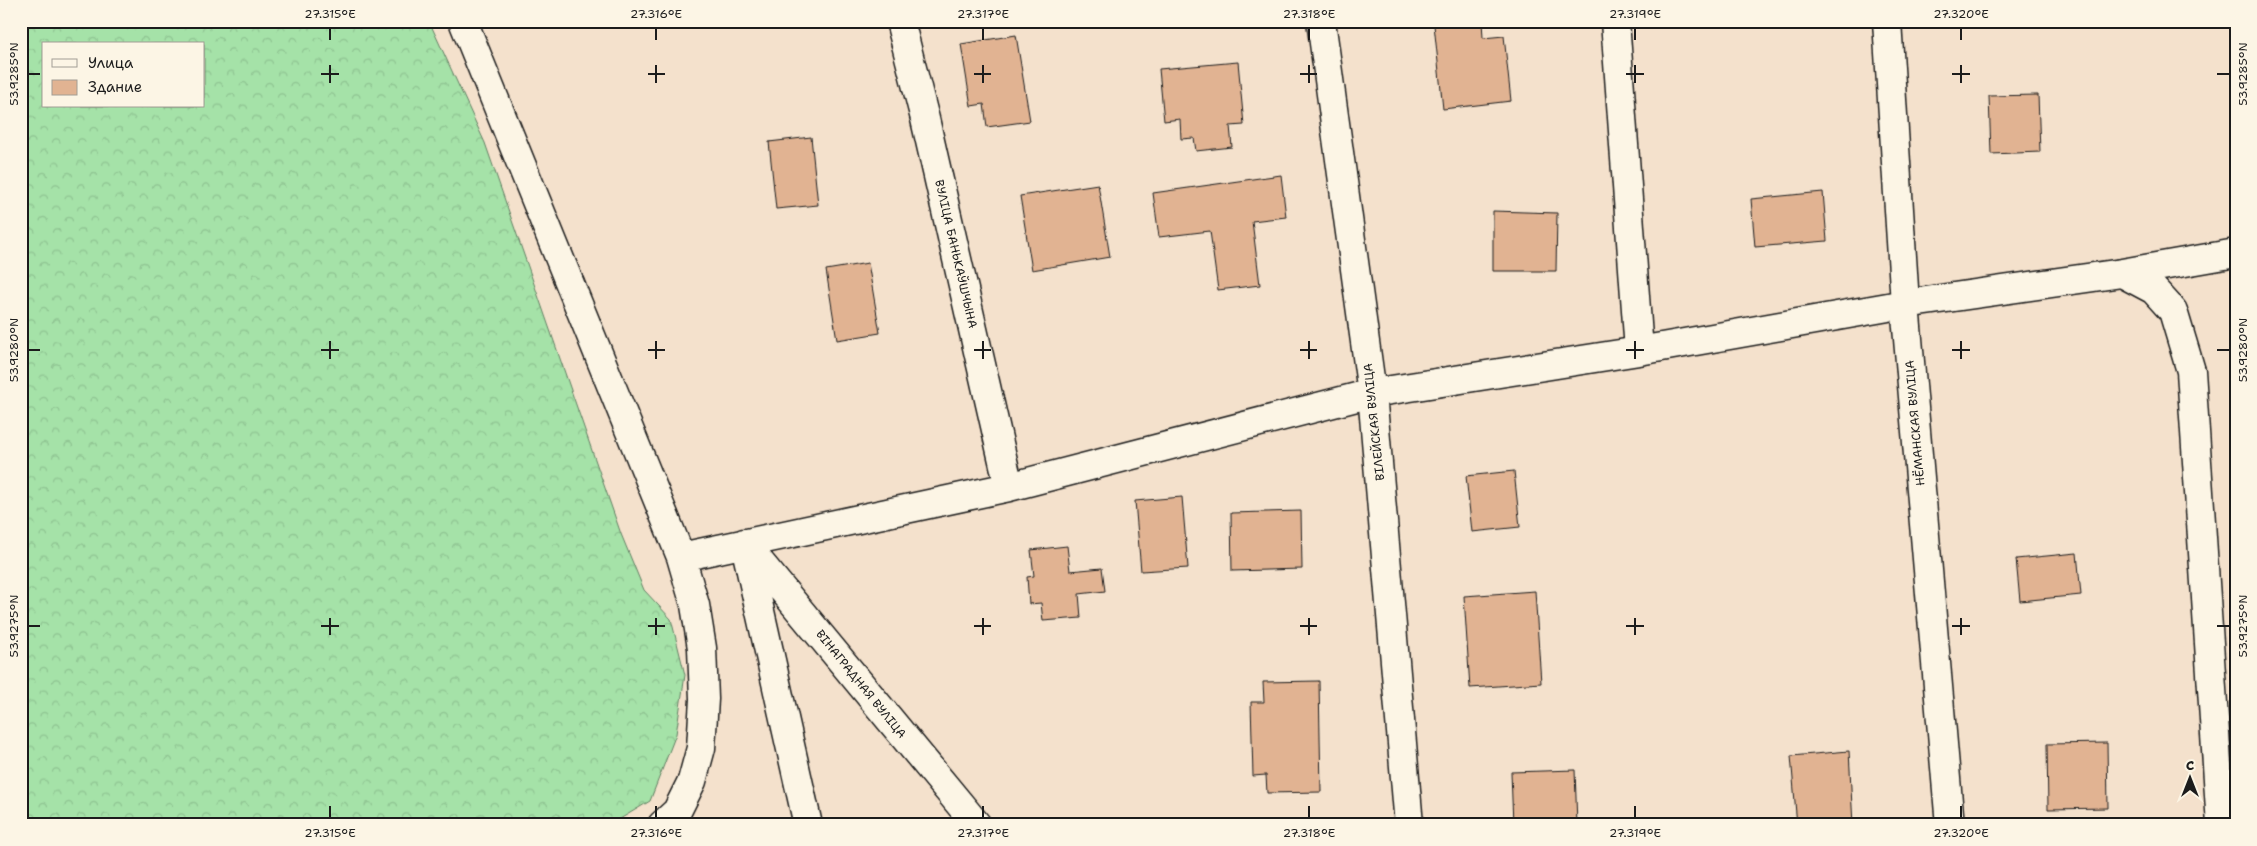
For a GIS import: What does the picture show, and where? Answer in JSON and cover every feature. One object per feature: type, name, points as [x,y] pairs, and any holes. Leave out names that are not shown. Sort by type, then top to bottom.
[{"type":"street","points":[[463,21],[681,557],[695,605],[702,648],[704,699],[701,748],[692,781],[677,811],[662,825]]},
{"type":"street","name":"ВУЛІЦА БАНЬКАЎШЧЫНА","points":[[900,21],[925,119],[1009,487]]},
{"type":"street","name":"ВІЛЕЙСКАЯ ВУЛІЦА","points":[[1321,21],[1372,393],[1410,825]]},
{"type":"street","points":[[1615,21],[1639,351]]},
{"type":"street","name":"НЁМАНСКАЯ ВУЛІЦА","points":[[1887,21],[1905,304],[1950,825]]},
{"type":"street","points":[[681,557],[1009,487],[1372,393],[1639,351],[1905,304],[2122,273],[2236,254]]},
{"type":"street","points":[[2122,273],[2154,290],[2173,311],[2191,370],[2221,825]]},
{"type":"street","points":[[744,543],[808,825]]},
{"type":"street","name":"ВІНАГРАДНАЯ ВУЛІЦА","points":[[744,543],[977,825]]},
{"type":"green space","points":[[21,21],[429,21],[485,143],[621,534],[644,590],[671,619],[685,675],[676,734],[650,801],[610,825],[21,825]]},
{"type":"building","points":[[1462,21],[1482,21],[1483,38],[1504,36],[1511,101],[1443,109],[1434,25]]},
{"type":"building","points":[[1016,35],[1030,121],[987,127],[984,104],[971,106],[961,44]]},
{"type":"building","points":[[1238,62],[1244,125],[1230,126],[1232,147],[1196,151],[1194,138],[1181,139],[1180,119],[1164,121],[1159,69]]},
{"type":"building","points":[[2038,95],[2040,152],[1991,154],[1989,96]]},
{"type":"building","points":[[811,137],[818,205],[776,209],[769,142]]},
{"type":"building","points":[[1281,175],[1286,217],[1252,221],[1260,285],[1218,290],[1210,231],[1159,237],[1153,193]]},
{"type":"building","points":[[1098,184],[1110,257],[1032,270],[1020,196]]},
{"type":"building","points":[[1823,192],[1827,241],[1755,247],[1751,199]]},
{"type":"building","points":[[1493,211],[1557,213],[1556,271],[1493,271]]},
{"type":"building","points":[[868,263],[880,333],[837,340],[826,270]]},
{"type":"building","points":[[1514,471],[1520,527],[1472,532],[1466,476]]},
{"type":"building","points":[[1182,497],[1188,568],[1141,571],[1135,501]]},
{"type":"building","points":[[1301,511],[1302,569],[1232,571],[1231,513]]},
{"type":"building","points":[[1067,546],[1070,571],[1102,568],[1105,591],[1079,594],[1081,618],[1043,621],[1041,603],[1029,604],[1027,577],[1034,576],[1031,550]]},
{"type":"building","points":[[2077,553],[2081,595],[2020,601],[2016,559]]},
{"type":"building","points":[[1535,591],[1541,683],[1470,688],[1464,596]]},
{"type":"building","points":[[1319,681],[1321,792],[1267,793],[1266,775],[1253,776],[1251,702],[1264,702],[1263,682]]},
{"type":"building","points":[[2107,743],[2108,808],[2048,809],[2047,744]]},
{"type":"building","points":[[1849,751],[1853,825],[1797,825],[1791,756]]},
{"type":"building","points":[[1575,770],[1577,825],[1513,825],[1511,772]]}]
